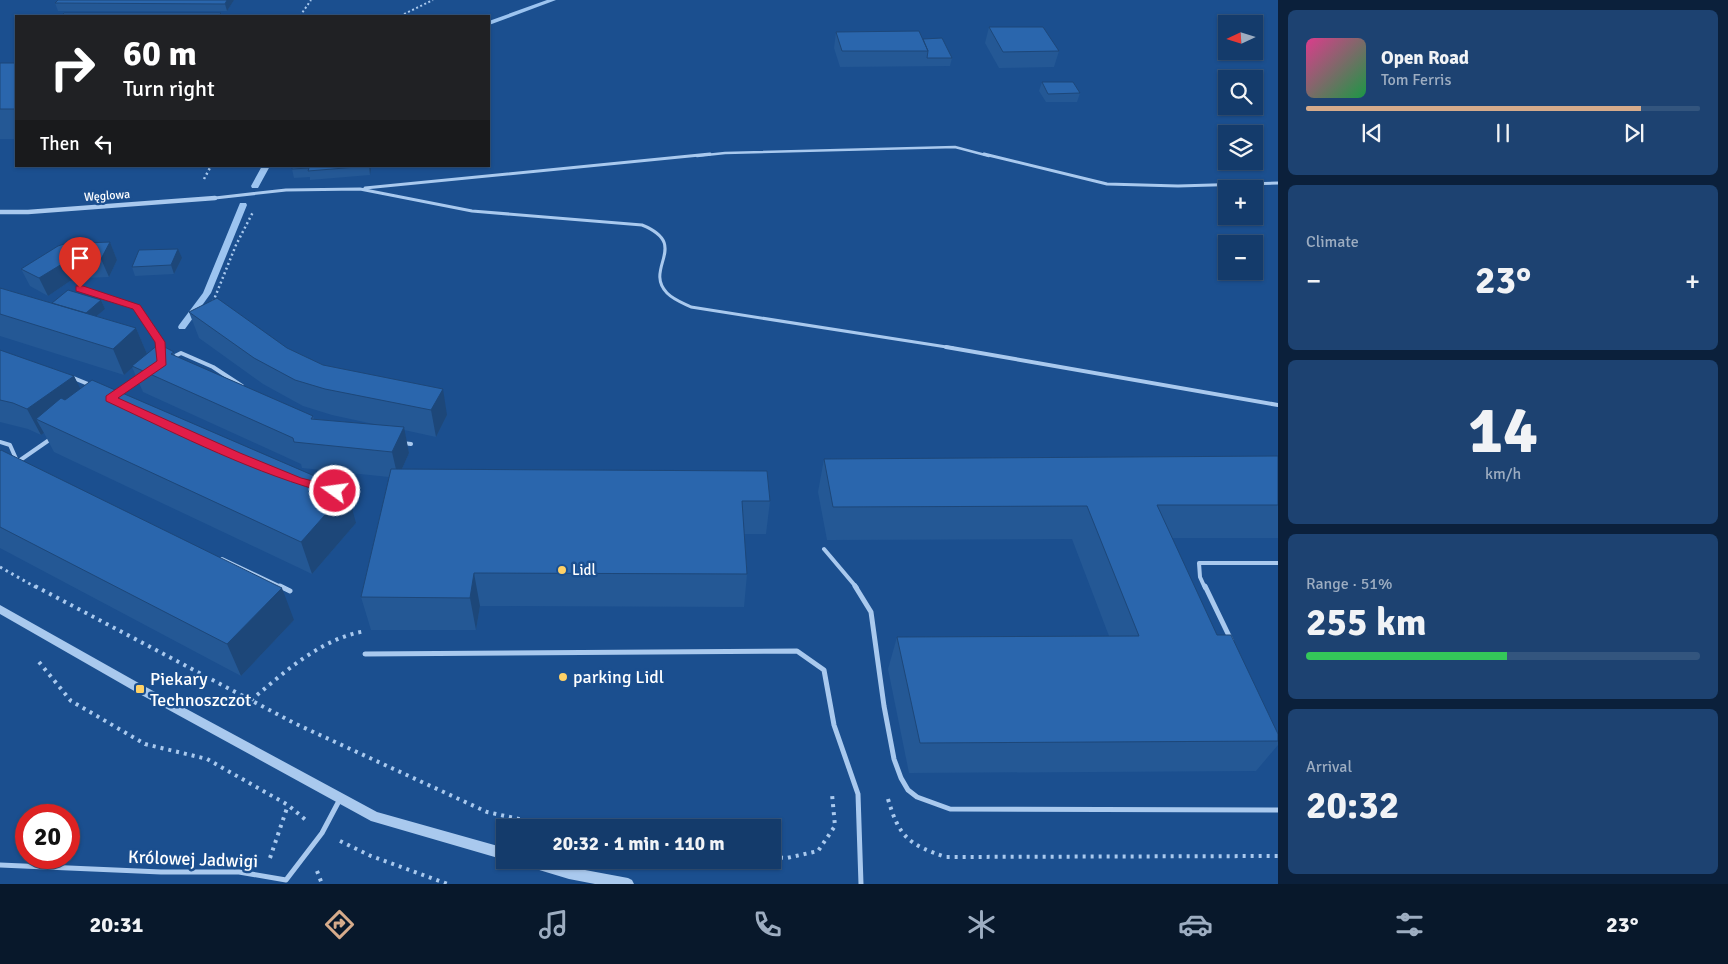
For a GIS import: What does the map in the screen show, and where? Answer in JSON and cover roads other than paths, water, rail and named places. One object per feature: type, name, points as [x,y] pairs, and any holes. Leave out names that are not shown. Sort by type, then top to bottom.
[{"type":"street","name":"Węglowa","points":[[0,212],[28,212],[215,198]]},
{"type":"street","points":[[0,609],[375,817],[496,851]]},
{"type":"street","points":[[556,869],[628,884]]},
{"type":"lane","points":[[215,198],[286,190],[360,188],[726,153],[955,147],[1107,184],[1178,186],[1278,183]]},
{"type":"lane","points":[[360,188],[472,212],[629,223],[657,229],[665,239],[666,247],[662,263],[663,286],[670,296],[691,307],[912,341],[1278,405]]},
{"type":"lane","points":[[80,288],[137,307],[160,342],[162,356]]},
{"type":"lane","points":[[169,359],[181,353],[213,367],[244,388]]},
{"type":"lane","points":[[118,403],[109,398],[147,372]]},
{"type":"lane","points":[[62,374],[88,382],[95,388]]},
{"type":"lane","points":[[12,466],[56,435]]},
{"type":"lane","points":[[392,441],[411,444]]},
{"type":"lane","points":[[0,442],[10,445],[18,462],[27,466]]},
{"type":"lane","points":[[335,491],[354,496]]},
{"type":"lane","points":[[824,549],[862,594],[871,612],[890,739],[900,780],[908,791],[923,800],[950,809],[1278,810]]},
{"type":"lane","points":[[220,558],[290,591]]},
{"type":"lane","points":[[1234,645],[1200,577],[1199,563],[1278,563]]},
{"type":"lane","points":[[365,654],[797,652],[824,670],[834,725],[858,794],[861,884]]},
{"type":"lane","name":"Królowej Jadwigi","points":[[0,865],[161,872],[239,872],[264,875],[285,882],[322,833],[340,799]]},
{"type":"waterway","points":[[490,23],[553,0]]},
{"type":"waterway","points":[[255,186],[265,167]]},
{"type":"waterway","points":[[182,327],[207,293],[243,205]]},
{"type":"place","name":"Lidl","points":[[562,570]]},
{"type":"place","name":"parking Lidl","points":[[563,677]]},
{"type":"place","name":"Piekary Technoszczot","points":[[140,689]]}]
